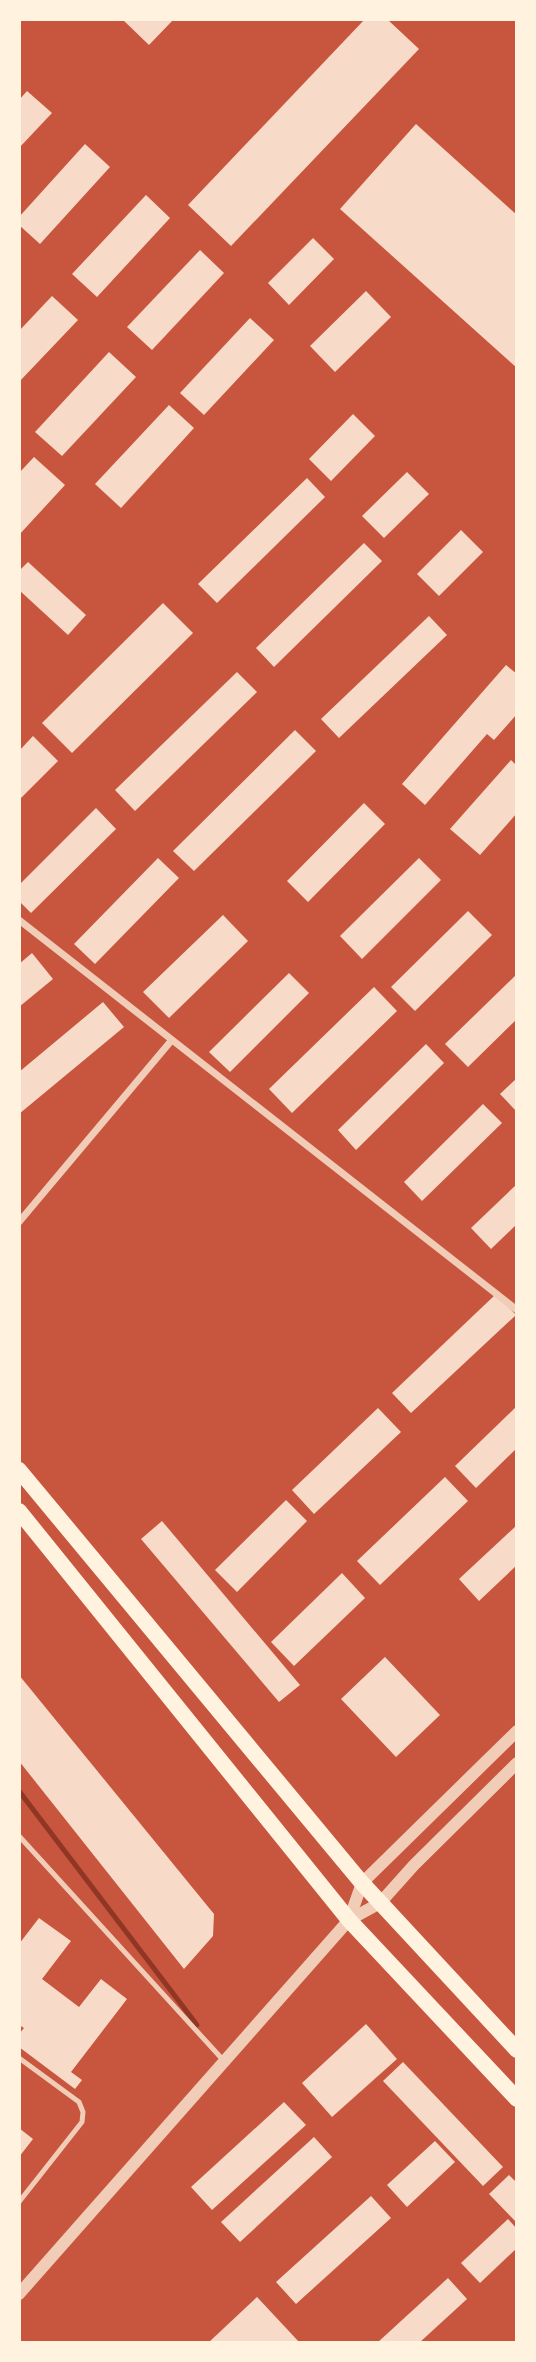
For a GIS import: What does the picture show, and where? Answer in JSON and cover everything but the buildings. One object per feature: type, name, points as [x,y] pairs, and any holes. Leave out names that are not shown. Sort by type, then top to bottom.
[{"type":"main road","points":[[19,1470],[362,1883],[517,2050]]},
{"type":"main road","points":[[19,1511],[349,1920],[517,2099]]},
{"type":"street","points":[[19,920],[517,1310]]},
{"type":"street","points":[[19,1222],[171,1041]]},
{"type":"street","points":[[349,1920],[362,1883],[517,1731]]},
{"type":"street","points":[[19,2294],[349,1920],[380,1903],[414,1865],[517,1763]]},
{"type":"lane","points":[[19,1836],[224,2061]]},
{"type":"lane","points":[[19,2058],[79,2102],[83,2112],[82,2122],[19,2202]]},
{"type":"waterway","points":[[19,1791],[197,2025]]}]
